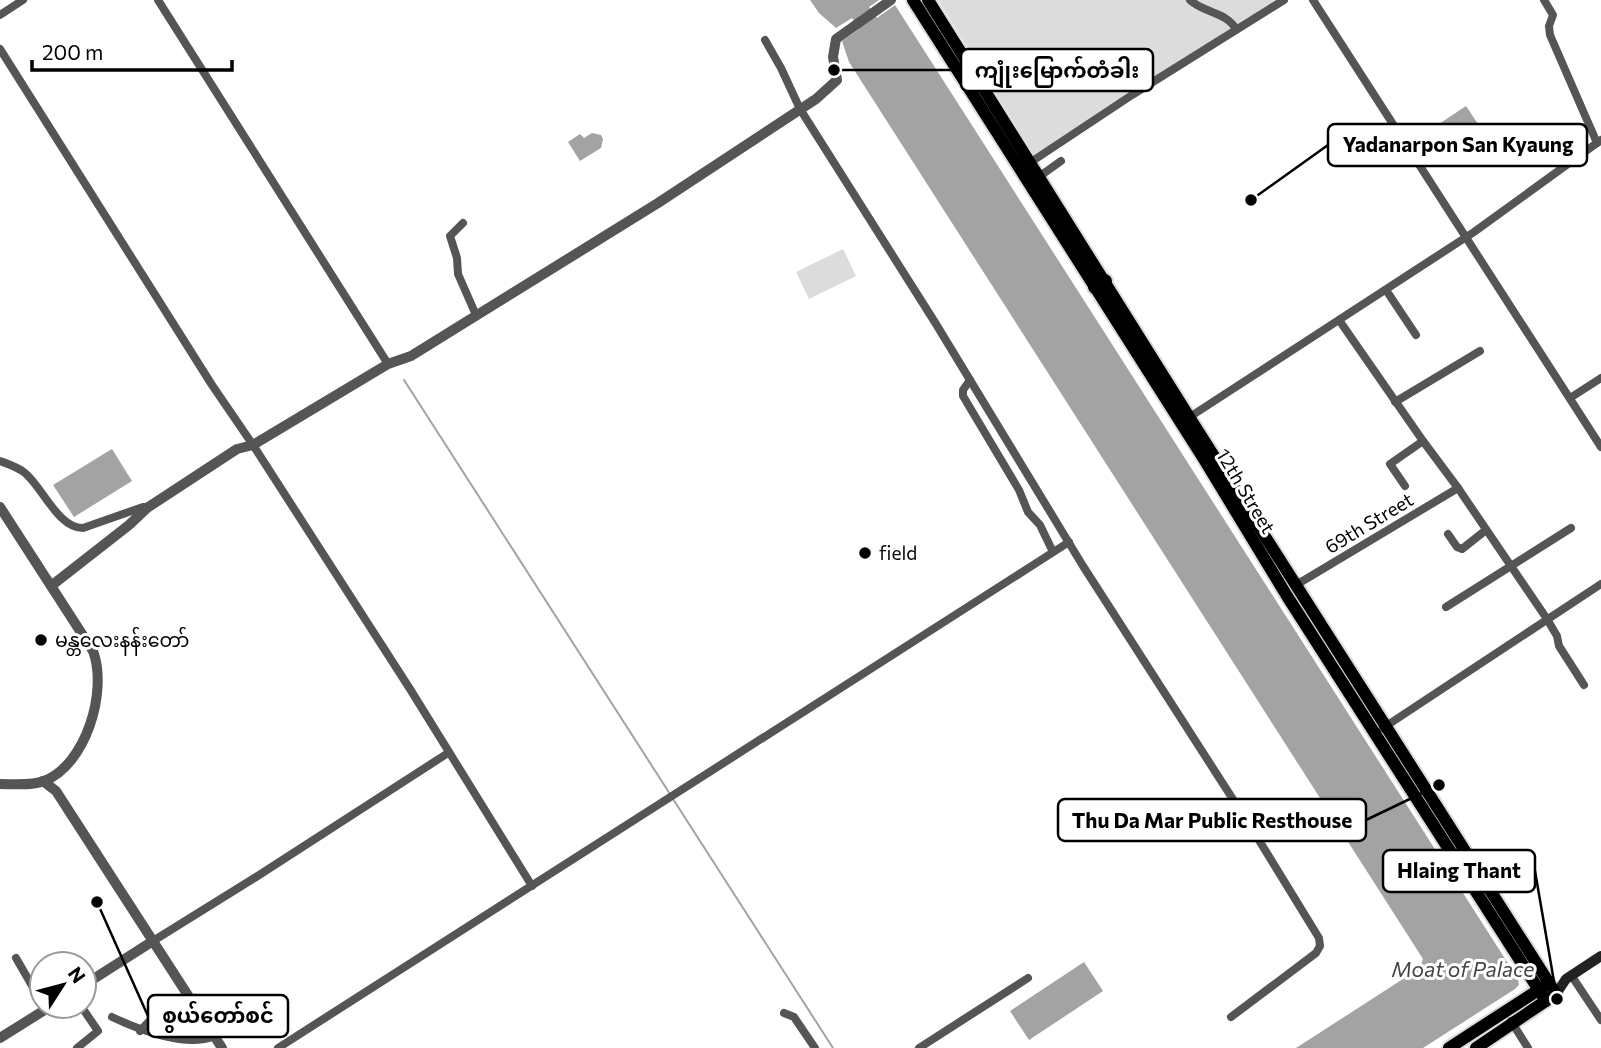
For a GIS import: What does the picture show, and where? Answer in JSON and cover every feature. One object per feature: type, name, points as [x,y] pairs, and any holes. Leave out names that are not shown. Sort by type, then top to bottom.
[{"type":"main road","name":"12th Street","points":[[913,0],[1100,284],[1547,992]]},
{"type":"main road","name":"12th Street","points":[[928,0],[1040,176],[1100,284]]},
{"type":"main road","name":"12th Street","points":[[1185,420],[1296,585],[1381,730]]},
{"type":"main road","points":[[1476,1048],[1513,1025],[1547,992],[1600,956]]},
{"type":"main road","points":[[1449,1048],[1505,1013],[1547,992]]},
{"type":"street","points":[[0,15],[23,0]]},
{"type":"street","points":[[158,0],[388,364]]},
{"type":"street","points":[[51,586],[130,525],[147,508],[237,449],[253,445],[388,364],[411,356],[658,202],[800,109],[836,82],[833,50],[837,38],[891,0]]},
{"type":"street","points":[[1190,0],[1198,7],[1224,17],[1236,29]]},
{"type":"street","points":[[1031,162],[1284,0]]},
{"type":"street","points":[[1312,0],[1601,447]]},
{"type":"street","points":[[1185,420],[1467,237],[1599,142],[1550,35],[1549,26],[1553,15],[1544,0]]},
{"type":"street","points":[[765,40],[782,68],[800,109],[1319,938],[1320,946],[1316,953],[1231,1017]]},
{"type":"street","points":[[0,49],[532,886]]},
{"type":"street","points":[[1040,176],[1061,161]]},
{"type":"street","points":[[463,223],[450,236],[457,258],[458,274],[476,315]]},
{"type":"street","points":[[1386,290],[1416,335]]},
{"type":"street","points":[[1339,320],[1547,619],[1557,636],[1559,646],[1584,685]]},
{"type":"street","points":[[1395,402],[1480,351]]},
{"type":"street","points":[[1570,398],[1601,378]]},
{"type":"street","points":[[970,380],[963,390],[963,396],[1019,490],[1028,512],[1040,525],[1053,552]]},
{"type":"street","points":[[995,450],[1008,441]]},
{"type":"street","points":[[1405,486],[1390,465],[1423,442]]},
{"type":"street","points":[[0,461],[23,472],[64,520],[76,528],[147,508]]},
{"type":"street","name":"69th Street","points":[[1296,585],[1458,488]]},
{"type":"street","points":[[0,507],[93,651],[98,672],[96,704],[76,754],[58,773],[43,781],[0,784]]},
{"type":"street","points":[[1446,607],[1571,528]]},
{"type":"street","points":[[1448,534],[1457,547],[1462,549],[1486,530]]},
{"type":"street","points":[[278,1048],[1069,542]]},
{"type":"street","points":[[1381,730],[1601,584]]},
{"type":"street","points":[[98,976],[447,753]]},
{"type":"street","points":[[56,791],[58,773]]},
{"type":"street","points":[[43,781],[56,791],[222,1048]]},
{"type":"street","points":[[16,958],[28,977]]},
{"type":"street","points":[[1568,977],[1601,1020]]},
{"type":"street","points":[[919,1048],[1028,978]]},
{"type":"street","points":[[140,1031],[156,1014],[155,1001]]},
{"type":"street","points":[[784,1013],[794,1017],[815,1048]]},
{"type":"street","points":[[1505,1013],[1528,1048]]},
{"type":"street","points":[[112,1017],[140,1031],[182,1043],[199,1044],[214,1036]]},
{"type":"street","points":[[0,1038],[28,1019]]},
{"type":"street","points":[[77,1048],[98,1031],[91,1020]]},
{"type":"shaded area","points":[[938,0],[1279,0],[1035,156]]},
{"type":"shaded area","points":[[843,249],[856,276],[809,299],[796,272]]},
{"type":"water","name":"Moat of Palace","points":[[810,0],[879,0],[869,7],[877,18],[895,5],[1518,979],[1519,985],[1515,989],[1423,1048],[1296,1048],[1420,968],[1423,959],[849,62],[842,41],[859,29],[852,18],[836,28],[819,13]]},
{"type":"water","points":[[1466,106],[1478,124],[1436,151],[1424,134]]},
{"type":"water","points":[[592,133],[601,135],[601,148],[580,161],[568,142],[580,134],[584,138]]},
{"type":"water","points":[[112,449],[132,481],[74,517],[53,485]]},
{"type":"water","points":[[1084,962],[1103,991],[1029,1040],[1010,1011]]},
{"type":"waterway","points":[[404,380],[670,794]]},
{"type":"waterway","points":[[673,799],[833,1048]]},
{"type":"place","name":"ကျုံးမြောက်တံခါး","points":[[834,70]]},
{"type":"place","name":"Yadanarpon San Kyaung","points":[[1251,200]]},
{"type":"place","name":"field","points":[[865,553]]},
{"type":"place","name":"မန္တလေးနန်းတော်","points":[[41,640]]},
{"type":"place","name":"Thu Da Mar Public Resthouse","points":[[1439,785]]},
{"type":"place","name":"စွယ်တော်စင်","points":[[97,902]]},
{"type":"place","name":"Hlaing Thant","points":[[1557,999]]}]
